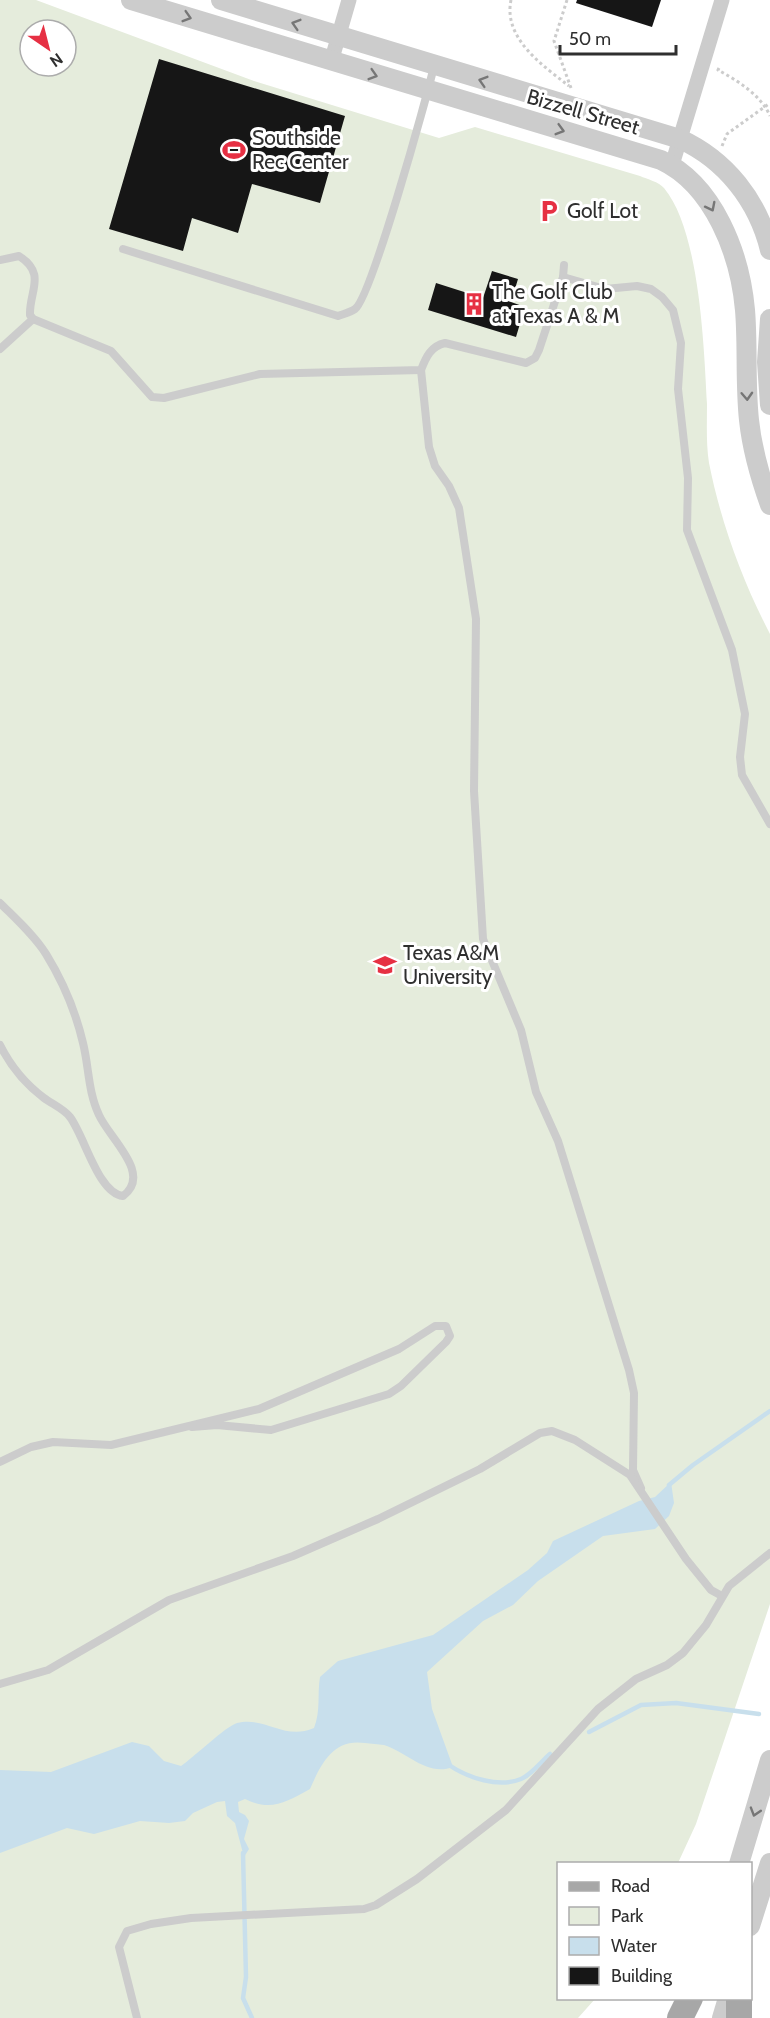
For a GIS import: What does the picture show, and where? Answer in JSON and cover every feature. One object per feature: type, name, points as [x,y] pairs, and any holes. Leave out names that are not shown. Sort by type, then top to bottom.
[{"type":"main road","points":[[680,2018],[689,2000]]},
{"type":"main road","points":[[739,2000],[739,2018]]},
{"type":"street","name":"Bizzell Street","points":[[131,0],[672,165],[697,185],[708,199],[737,268],[745,308],[750,433],[770,503]]},
{"type":"street","name":"Bizzell Street","points":[[221,0],[680,139],[713,159],[741,186],[760,218],[770,250]]},
{"type":"street","points":[[331,62],[349,0]]},
{"type":"street","points":[[672,165],[722,0]]},
{"type":"street","points":[[518,118],[525,93]]},
{"type":"street","points":[[770,319],[767,362],[770,405]]},
{"type":"street","points":[[739,1862],[770,1760]]},
{"type":"street","points":[[752,1920],[770,1863]]},
{"type":"street","points":[[694,2018],[699,2000]]},
{"type":"street","points":[[722,2018],[727,2000]]},
{"type":"lane","points":[[123,249],[338,316],[356,309],[369,283],[434,66]]},
{"type":"lane","points":[[0,260],[19,256],[29,262],[35,277],[35,291],[29,305],[33,319],[111,351],[152,397],[183,395],[260,374],[421,370]]},
{"type":"lane","points":[[564,265],[563,277],[535,358],[519,363],[445,343],[437,345],[431,351],[421,370],[429,447],[435,466],[449,486],[459,508],[476,619],[474,791],[483,939],[521,1030],[536,1092],[558,1141],[629,1370],[634,1393],[633,1470],[640,1488]]},
{"type":"lane","points":[[563,277],[605,289],[637,286],[651,289],[662,297],[673,310],[681,343],[678,389],[688,478],[687,530],[732,650],[745,714],[740,757],[742,775],[770,824]]},
{"type":"lane","points":[[0,349],[33,319]]},
{"type":"lane","points":[[0,903],[46,954],[78,1022],[91,1094],[99,1116],[134,1170],[135,1180],[131,1190],[123,1196],[117,1195],[103,1183],[69,1115],[10,1066],[0,1045]]},
{"type":"lane","points":[[0,1462],[31,1447],[53,1442],[111,1445],[259,1409],[399,1349],[435,1326],[446,1326],[450,1332],[446,1342],[401,1386],[389,1394],[271,1430],[217,1425],[192,1427]]},
{"type":"lane","points":[[0,1684],[48,1670],[169,1600],[293,1556],[378,1519],[459,1480],[540,1433],[562,1432],[620,1466],[640,1488],[702,1579],[722,1596]]},
{"type":"lane","points":[[137,2018],[119,1943],[123,1934],[130,1928],[235,1917],[364,1909],[376,1905],[417,1879],[506,1810],[604,1704],[643,1674],[667,1665],[683,1653],[706,1625],[729,1586],[770,1553]]},
{"type":"path","points":[[511,0],[508,10],[515,34],[539,63],[578,91]]},
{"type":"path","points":[[567,0],[554,41],[570,87]]},
{"type":"path","points":[[721,60],[718,70],[742,84],[766,108],[770,116]]},
{"type":"path","points":[[722,146],[727,134],[770,103]]},
{"type":"green space","name":"Texas A&M University","points":[[0,0],[36,0],[254,81],[439,138],[475,127],[640,176],[664,188],[676,207],[685,232],[693,260],[702,322],[709,463],[734,551],[750,593],[770,634],[770,1604],[696,1824],[678,1862],[557,1862],[557,2000],[594,2000],[578,2018],[0,2018]]},
{"type":"water","points":[[671,1482],[674,1503],[669,1516],[655,1529],[603,1536],[538,1581],[513,1605],[483,1621],[427,1672],[432,1709],[453,1767],[434,1769],[384,1745],[354,1743],[344,1745],[330,1755],[310,1789],[301,1794],[271,1805],[254,1803],[245,1799],[238,1802],[239,1812],[249,1821],[244,1839],[249,1849],[244,1857],[235,1823],[227,1816],[225,1801],[217,1802],[193,1813],[185,1821],[169,1823],[140,1821],[94,1834],[67,1828],[0,1853],[0,1770],[51,1772],[132,1742],[149,1746],[164,1761],[181,1766],[237,1723],[257,1723],[293,1732],[314,1728],[320,1677],[338,1661],[433,1635],[528,1570],[547,1553],[553,1541],[639,1501],[655,1497]]},
{"type":"building","points":[[577,0],[661,0],[652,27],[576,3]]},
{"type":"building","name":"Southside Rec Center","points":[[159,59],[345,116],[320,203],[252,184],[238,233],[192,218],[183,251],[109,229]]},
{"type":"building","name":"The Golf Club at Texas A & M","points":[[492,271],[518,279],[511,302],[525,307],[516,337],[428,310],[436,283],[483,298]]},
{"type":"waterway","points":[[669,1485],[693,1465],[770,1411]]},
{"type":"waterway","points":[[589,1732],[641,1705],[676,1703],[759,1714]]},
{"type":"waterway","points":[[449,1765],[474,1778],[494,1782],[512,1782],[529,1774],[550,1754]]},
{"type":"waterway","points":[[243,1853],[246,1977],[243,1998],[252,2018]]},
{"type":"place","name":"Southside Rec Center","points":[[234,150]]},
{"type":"place","name":"Golf Lot","points":[[549,211]]},
{"type":"place","name":"The Golf Club at Texas A & M","points":[[474,304]]},
{"type":"place","name":"Texas A&M University","points":[[385,965]]}]
